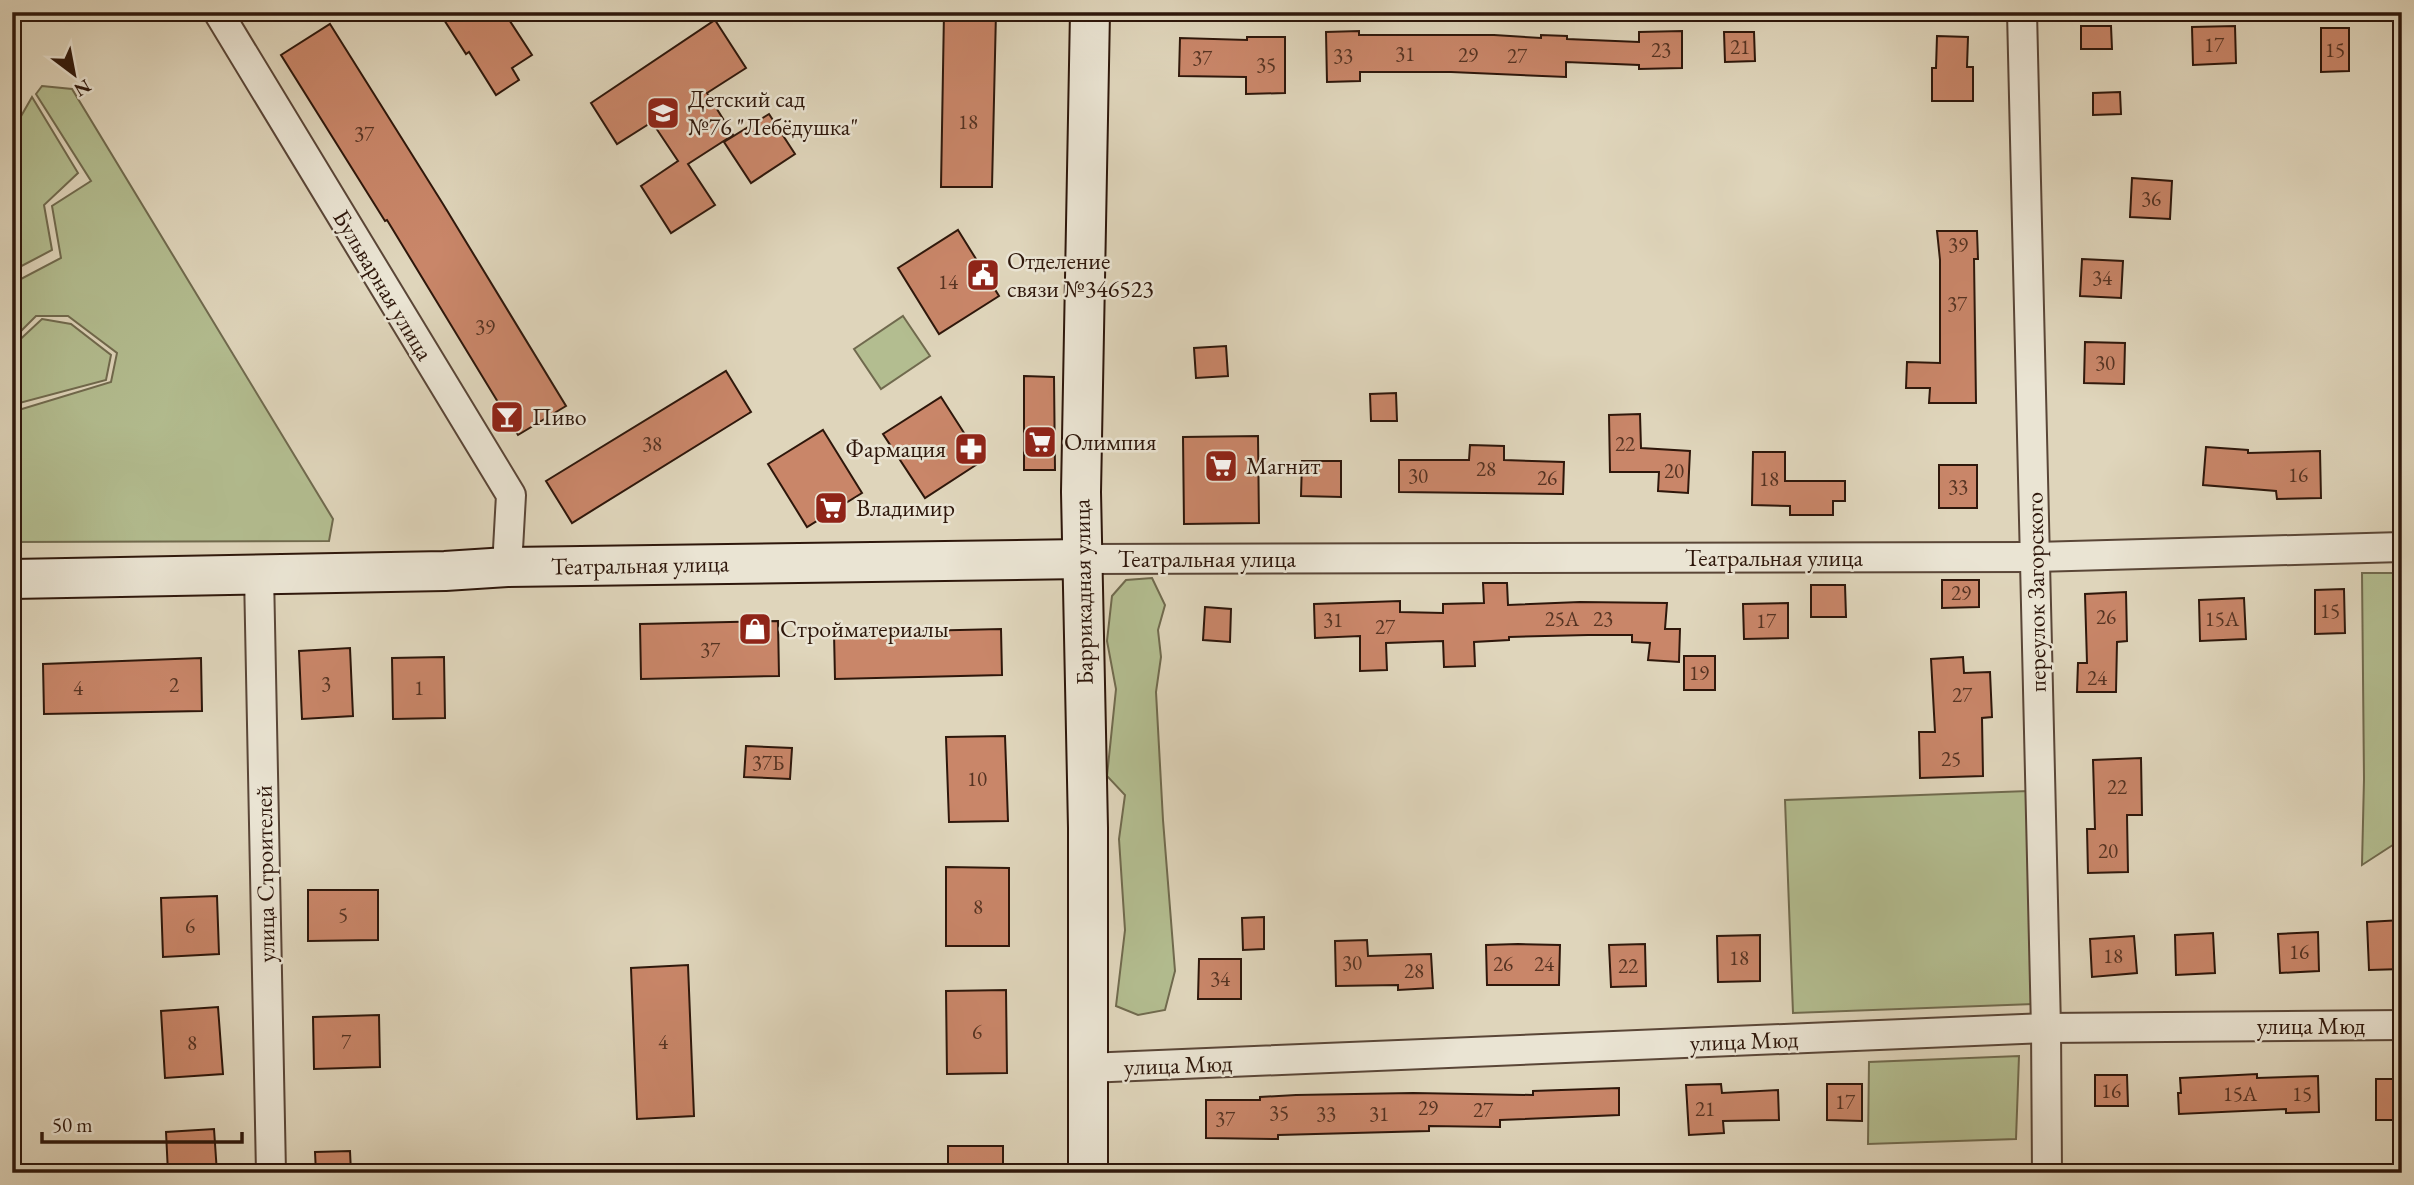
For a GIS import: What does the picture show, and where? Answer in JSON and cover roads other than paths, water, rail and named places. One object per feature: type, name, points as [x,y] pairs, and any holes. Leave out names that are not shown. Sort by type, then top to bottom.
[{"type":"main road","name":"Баррикадная улица","points":[[1088,1173],[1088,828],[1081,492],[1090,12]]},
{"type":"main road","name":"Театральная улица","points":[[12,579],[445,571],[507,567],[1082,559]]},
{"type":"street","name":"Бульварная улица","points":[[218,12],[511,495],[507,567]]},
{"type":"street","name":"переулок Загорского","points":[[2022,12],[2046,1028],[2047,1173]]},
{"type":"street","name":"Театральная улица","points":[[1082,559],[2035,557],[2402,547]]},
{"type":"street","name":"улица Строителей","points":[[259,575],[271,1173]]},
{"type":"street","name":"улица Мюд","points":[[1087,1068],[2046,1028],[2402,1025]]},
{"type":"place","name":"Детский сад №76 \"Лебёдушка\"","points":[[663,113]]},
{"type":"place","name":"Отделение связи №346523","points":[[983,275]]},
{"type":"place","name":"Пиво","points":[[507,417]]},
{"type":"place","name":"Олимпия","points":[[1040,442]]},
{"type":"place","name":"Фармация","points":[[971,449]]},
{"type":"place","name":"Магнит","points":[[1221,466]]},
{"type":"place","name":"Владимир","points":[[831,508]]},
{"type":"place","name":"Стройматериалы","points":[[755,629]]}]
